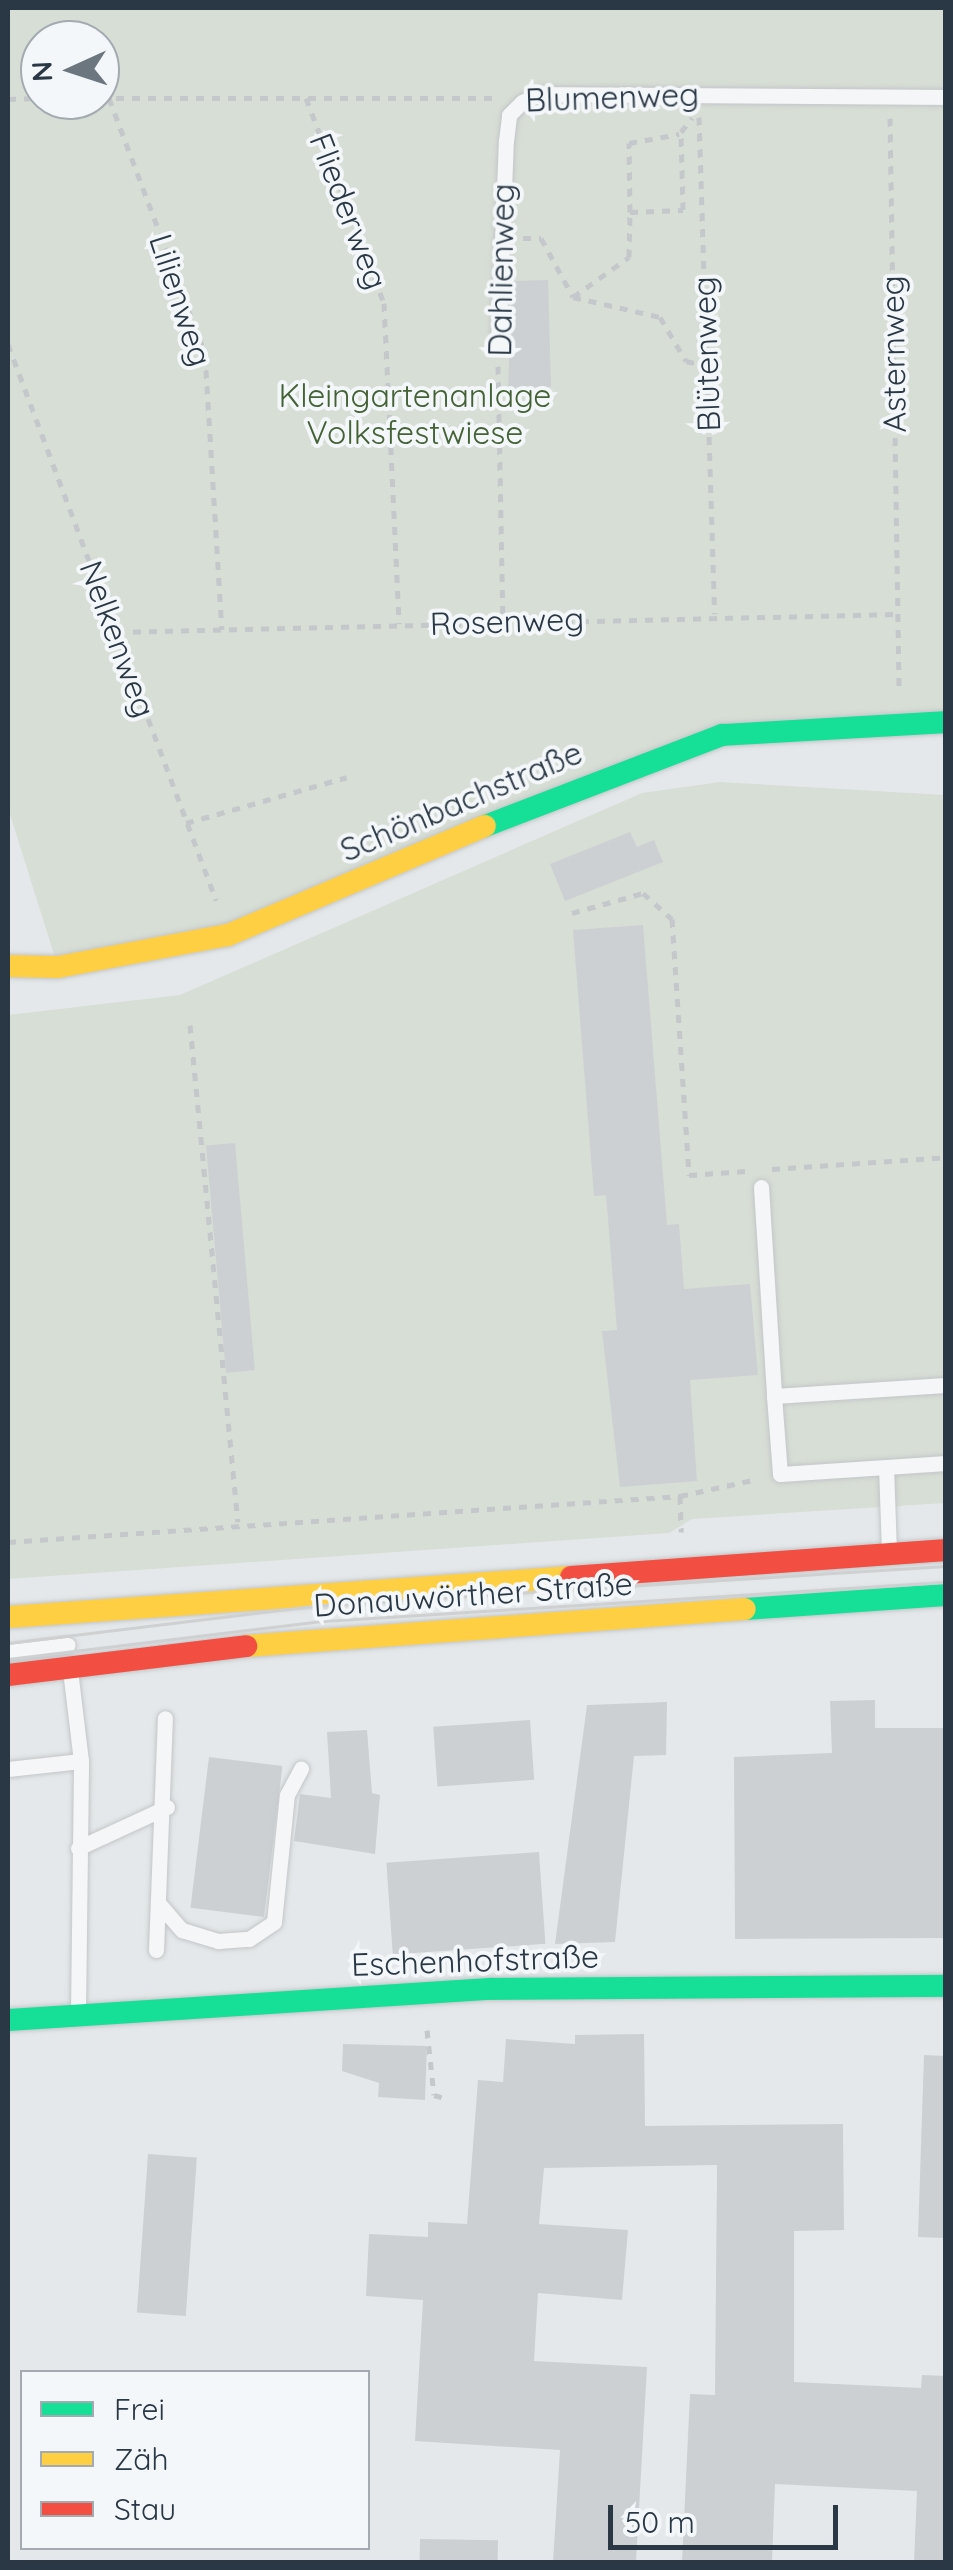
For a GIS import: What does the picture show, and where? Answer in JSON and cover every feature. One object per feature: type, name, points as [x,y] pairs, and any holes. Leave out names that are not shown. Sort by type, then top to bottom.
[{"type":"street","name":"Schönbachstraße","points":[[8,966],[58,967],[228,936],[676,746],[722,734],[946,722]]},
{"type":"street","name":"Donauwörther Straße","points":[[8,1617],[946,1550]]},
{"type":"street","name":"Donauwörther Straße","points":[[8,1675],[308,1638],[946,1595]]},
{"type":"street","name":"Eschenhofstraße","points":[[8,2020],[490,1990],[946,1986]]},
{"type":"lane","name":"Blumenweg","points":[[522,102],[539,94],[946,97]]},
{"type":"lane","name":"Dahlienweg","points":[[498,346],[496,237],[508,115],[522,102]]},
{"type":"lane","points":[[761,1187],[780,1474],[946,1464]]},
{"type":"lane","points":[[774,1396],[946,1386]]},
{"type":"lane","points":[[886,1467],[890,1554]]},
{"type":"lane","points":[[751,1587],[946,1575]]},
{"type":"lane","points":[[284,1619],[576,1598]]},
{"type":"lane","points":[[8,1652],[86,1643]]},
{"type":"lane","points":[[70,1667],[81,1761],[78,2016]]},
{"type":"lane","points":[[156,1950],[167,1807],[165,1718]]},
{"type":"lane","points":[[8,1770],[81,1761]]},
{"type":"lane","points":[[159,1904],[182,1930],[218,1942],[249,1939],[274,1922],[288,1795],[301,1769]]},
{"type":"lane","points":[[78,1848],[167,1807]]},
{"type":"path","name":"Blumenweg","points":[[120,98],[474,94],[522,102]]},
{"type":"path","name":"Blütenweg","points":[[698,94],[716,614]]},
{"type":"path","name":"Asternweg","points":[[890,95],[899,690]]},
{"type":"path","name":"Fliederweg","points":[[306,98],[384,303],[398,624]]},
{"type":"path","points":[[574,297],[629,257],[628,143],[676,140],[699,114]]},
{"type":"path","name":"Lilienweg","points":[[117,120],[205,354],[222,629]]},
{"type":"path","points":[[630,212],[683,210],[681,132]]},
{"type":"path","points":[[496,237],[541,238],[574,297],[660,317],[686,361],[706,366]]},
{"type":"path","name":"Nelkenweg","points":[[8,344],[228,936]]},
{"type":"path","name":"Dahlienweg","points":[[498,346],[503,622]]},
{"type":"path","name":"Rosenweg","points":[[117,632],[716,614],[897,614]]},
{"type":"path","points":[[186,823],[346,778]]},
{"type":"path","points":[[572,913],[643,893],[672,919],[689,1175],[946,1157]]},
{"type":"path","points":[[190,1025],[238,1522]]},
{"type":"path","points":[[8,1542],[238,1522],[271,1529],[680,1496],[780,1474]]},
{"type":"path","points":[[680,1496],[682,1535]]},
{"type":"path","points":[[427,2027],[434,2095],[448,2099]]},
{"type":"green space","name":"Kleingartenanlage Volksfestwiese","points":[[8,8],[945,8],[945,722],[722,735],[228,935],[58,967],[8,808]]},
{"type":"green space","points":[[720,782],[945,795],[945,1503],[692,1519],[669,1533],[8,1579],[8,1015],[180,995],[642,793]]},
{"type":"building","points":[[548,280],[551,387],[508,388],[512,281]]},
{"type":"building","points":[[630,832],[637,847],[654,840],[663,862],[565,901],[550,864]]},
{"type":"building","points":[[643,925],[667,1225],[679,1224],[684,1289],[750,1284],[758,1375],[690,1380],[697,1481],[620,1487],[602,1331],[617,1330],[606,1195],[594,1196],[573,930]]},
{"type":"building","points":[[235,1143],[255,1370],[226,1373],[206,1146]]},
{"type":"building","points":[[875,1700],[875,1728],[946,1728],[946,1938],[735,1939],[734,1757],[832,1753],[830,1701]]},
{"type":"building","points":[[667,1702],[666,1755],[634,1756],[615,1942],[555,1944],[587,1705]]},
{"type":"building","points":[[530,1720],[534,1780],[437,1787],[433,1727]]},
{"type":"building","points":[[367,1730],[372,1793],[380,1795],[375,1854],[294,1841],[300,1794],[331,1798],[327,1732]]},
{"type":"building","points":[[209,1757],[282,1766],[264,1917],[190,1908]]},
{"type":"building","points":[[539,1852],[545,1944],[393,1954],[386,1863]]},
{"type":"building","points":[[644,2034],[645,2126],[843,2124],[844,2230],[794,2231],[794,2382],[921,2388],[922,2375],[946,2376],[946,2562],[914,2562],[917,2491],[775,2484],[772,2562],[682,2562],[690,2394],[715,2395],[717,2165],[544,2168],[539,2224],[628,2230],[622,2300],[538,2293],[534,2361],[647,2367],[636,2562],[553,2562],[560,2450],[415,2441],[423,2300],[366,2296],[369,2234],[428,2237],[428,2222],[467,2224],[478,2080],[503,2082],[506,2039],[575,2044],[575,2035]]},
{"type":"building","points":[[343,2044],[427,2046],[425,2100],[378,2097],[379,2083],[342,2071]]},
{"type":"building","points":[[924,2055],[946,2056],[944,2238],[918,2237]]},
{"type":"building","points":[[148,2154],[197,2157],[186,2316],[137,2313]]},
{"type":"building","points":[[420,2539],[498,2540],[498,2562],[420,2562]]},
{"type":"tram line","points":[[8,1643],[323,1605],[946,1566]]},
{"type":"tram line","points":[[8,1659],[324,1621],[946,1582]]},
{"type":"traffic: fast","points":[[485,826],[722,735],[946,722]]},
{"type":"traffic: fast","points":[[745,1609],[946,1595]]},
{"type":"traffic: fast","points":[[8,2020],[490,1989],[946,1986]]},
{"type":"traffic: slow","points":[[8,966],[58,967],[228,935],[485,826]]},
{"type":"traffic: slow","points":[[8,1617],[571,1577]]},
{"type":"traffic: slow","points":[[246,1646],[745,1609]]},
{"type":"traffic: jam","points":[[571,1577],[946,1550]]},
{"type":"traffic: jam","points":[[8,1675],[246,1646]]}]
